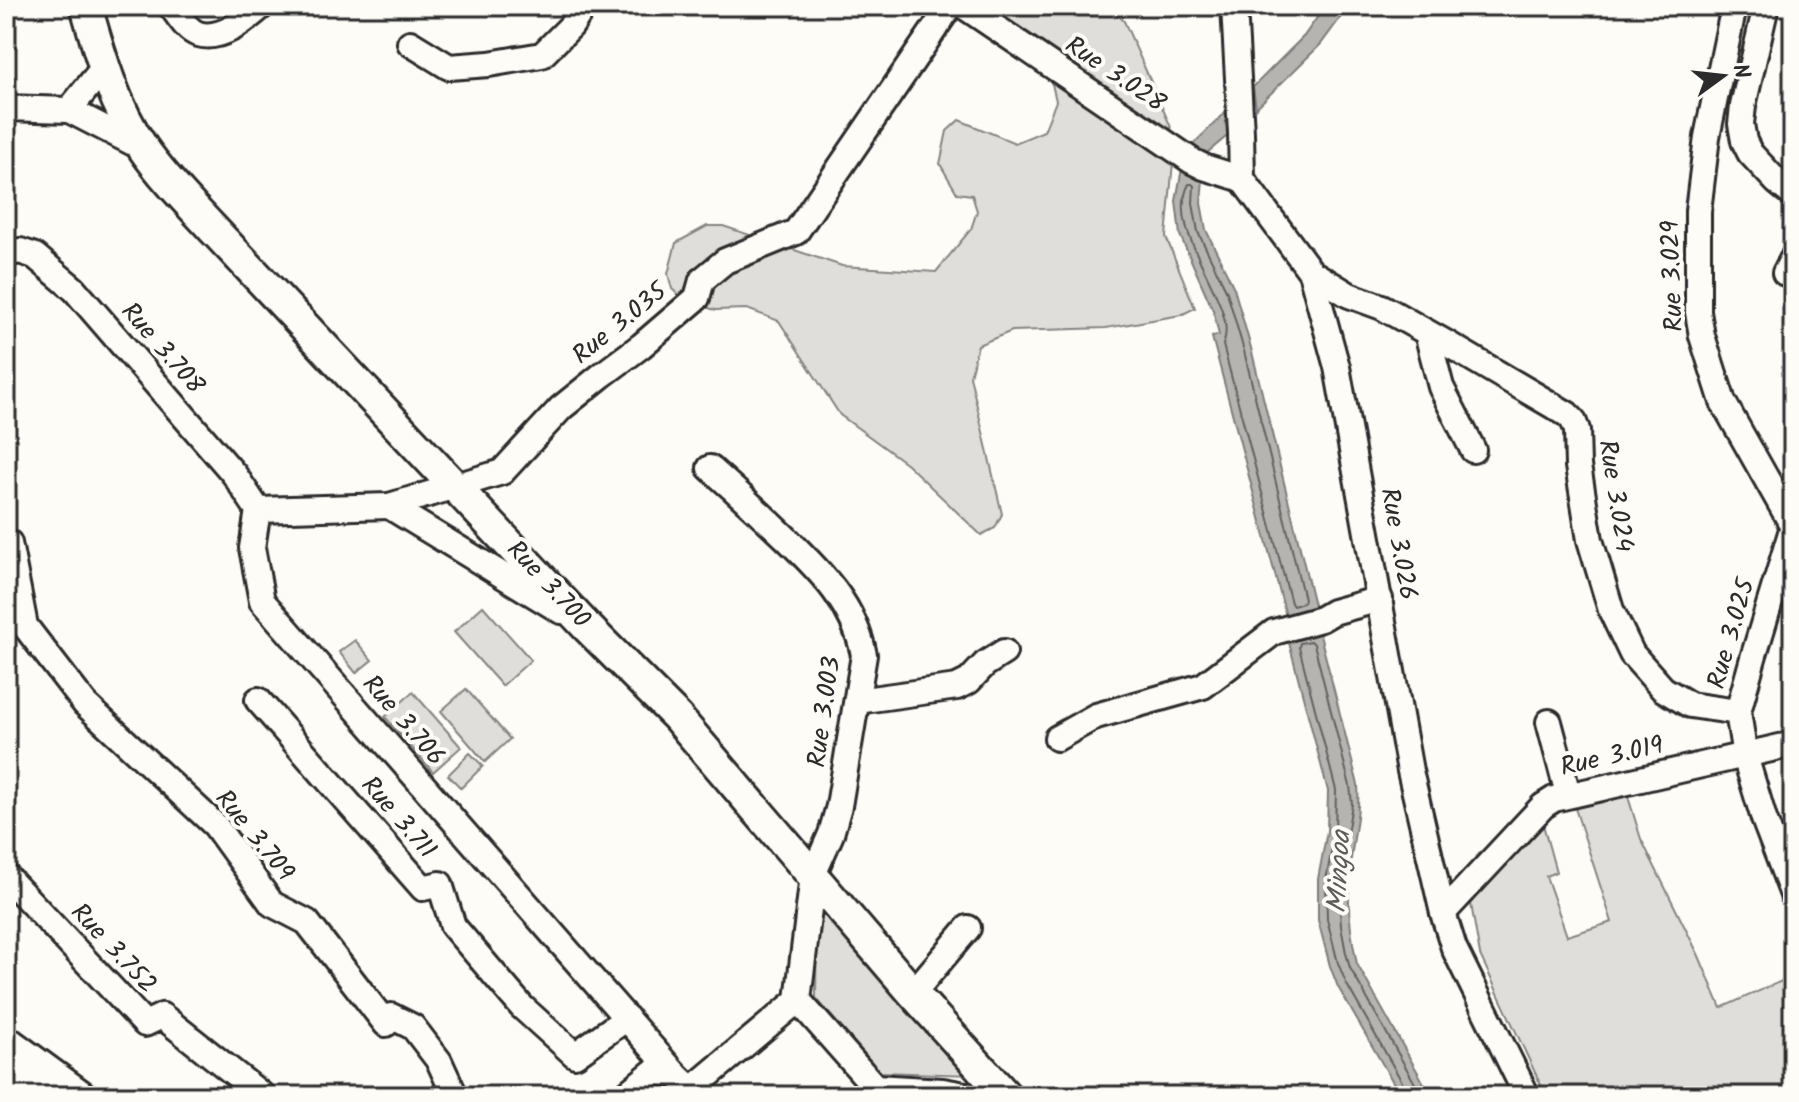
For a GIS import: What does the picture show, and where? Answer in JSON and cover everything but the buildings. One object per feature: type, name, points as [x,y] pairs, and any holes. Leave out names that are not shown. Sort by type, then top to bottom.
[{"type":"main road","name":"Rue 3.700","points":[[86,6],[104,67],[126,120],[143,148],[211,227],[455,487],[677,717],[913,993],[1006,1096]]},
{"type":"main road","points":[[6,1041],[81,1096]]},
{"type":"main road","points":[[6,1071],[39,1096]]},
{"type":"street","points":[[171,6],[183,23],[197,34],[213,35],[231,28],[262,6]]},
{"type":"street","points":[[410,43],[449,67],[542,55],[571,26],[584,6]]},
{"type":"street","name":"Rue 3.035","points":[[455,487],[502,472],[561,408],[697,298],[702,280],[725,261],[796,232],[950,6]]},
{"type":"street","name":"Rue 3.028","points":[[964,6],[1177,151],[1204,167],[1242,179]]},
{"type":"street","points":[[1234,6],[1242,179]]},
{"type":"street","name":"Rue 3.029","points":[[1734,6],[1707,137],[1698,211],[1698,312],[1702,336],[1723,402],[1793,526]]},
{"type":"street","points":[[1766,6],[1741,124],[1750,153],[1793,195]]},
{"type":"street","points":[[69,110],[104,67]]},
{"type":"street","points":[[6,108],[69,110],[143,148]]},
{"type":"street","name":"Rue 3.026","points":[[1242,179],[1311,272],[1337,367],[1410,771],[1443,913],[1454,948],[1527,1096]]},
{"type":"street","name":"Rue 3.708","points":[[6,254],[20,251],[35,256],[74,289],[234,474],[258,510]]},
{"type":"street","name":"Rue 3.024","points":[[1311,272],[1349,295],[1382,307],[1573,420],[1577,430],[1578,466],[1590,540],[1611,610],[1632,654],[1663,689],[1690,705],[1738,712]]},
{"type":"street","points":[[1427,333],[1441,387],[1473,450]]},
{"type":"street","name":"Rue 3.003","points":[[710,468],[751,503],[826,577],[861,636],[864,655],[839,806],[813,875],[798,1000]]},
{"type":"street","points":[[258,510],[389,506],[455,487]]},
{"type":"street","points":[[389,506],[586,626]]},
{"type":"street","name":"Rue 3.706","points":[[258,510],[252,548],[262,601],[689,1087]]},
{"type":"street","name":"Rue 3.025","points":[[1793,526],[1738,712],[1745,756],[1764,819],[1793,895]]},
{"type":"street","name":"Rue 3.709","points":[[6,542],[9,543],[25,626],[85,704],[215,825],[272,904],[307,922],[386,1024],[391,1016],[413,1027],[439,1061],[455,1096]]},
{"type":"street","points":[[1057,738],[1096,716],[1203,686],[1274,632],[1380,599]]},
{"type":"street","points":[[857,701],[957,687],[1004,652]]},
{"type":"street","name":"Rue 3.711","points":[[258,700],[423,888],[440,884],[453,926],[522,1007],[575,1055],[627,1018]]},
{"type":"street","points":[[1549,722],[1568,794]]},
{"type":"street","name":"Rue 3.019","points":[[1443,913],[1543,806],[1554,799],[1793,744]]},
{"type":"street","name":"Rue 3.752","points":[[6,876],[145,1024],[162,1016],[263,1096]]},
{"type":"street","points":[[913,993],[968,928]]},
{"type":"street","points":[[624,1096],[653,1072],[689,1087],[798,1000],[872,1091],[943,1091],[971,1096]]},
{"type":"shaded area","points":[[1000,6],[1109,6],[1124,21],[1175,141],[1166,237],[1195,308],[1181,315],[1106,328],[1012,331],[978,345],[970,376],[1002,514],[995,528],[981,535],[907,464],[840,415],[779,321],[747,309],[715,310],[684,300],[672,289],[668,274],[676,243],[707,226],[723,226],[842,266],[936,272],[971,229],[977,211],[972,195],[957,193],[940,164],[947,131],[959,120],[1015,143],[1044,131],[1056,101],[1052,84],[1010,29]]},
{"type":"shaded area","points":[[483,606],[531,660],[502,686],[454,632]]},
{"type":"shaded area","points":[[355,640],[372,660],[356,673],[339,652]]},
{"type":"shaded area","points":[[466,689],[510,739],[485,762],[441,711]]},
{"type":"shaded area","points":[[413,692],[461,747],[433,772],[385,717]]},
{"type":"shaded area","points":[[470,753],[483,766],[461,788],[448,775]]},
{"type":"shaded area","points":[[1626,790],[1641,839],[1721,1008],[1793,976],[1793,1096],[1546,1096],[1480,955],[1471,904],[1537,819],[1542,821],[1556,872],[1546,876],[1567,936],[1612,922],[1574,805]]},
{"type":"shaded area","points":[[817,899],[971,1075],[880,1072],[816,998]]},
{"type":"water","points":[[1325,6],[1349,6],[1321,44],[1256,108],[1253,87],[1304,36]]},
{"type":"water","points":[[1230,108],[1233,131],[1201,158],[1188,149]]},
{"type":"water","points":[[1182,168],[1203,179],[1201,203],[1206,230],[1234,288],[1315,609],[1286,616],[1212,337],[1219,335],[1213,310],[1180,235],[1176,201]]},
{"type":"water","name":"Mingoa","points":[[1319,631],[1358,785],[1349,872],[1350,924],[1357,964],[1431,1096],[1401,1096],[1338,987],[1318,920],[1318,879],[1327,831],[1328,791],[1288,639]]}]
